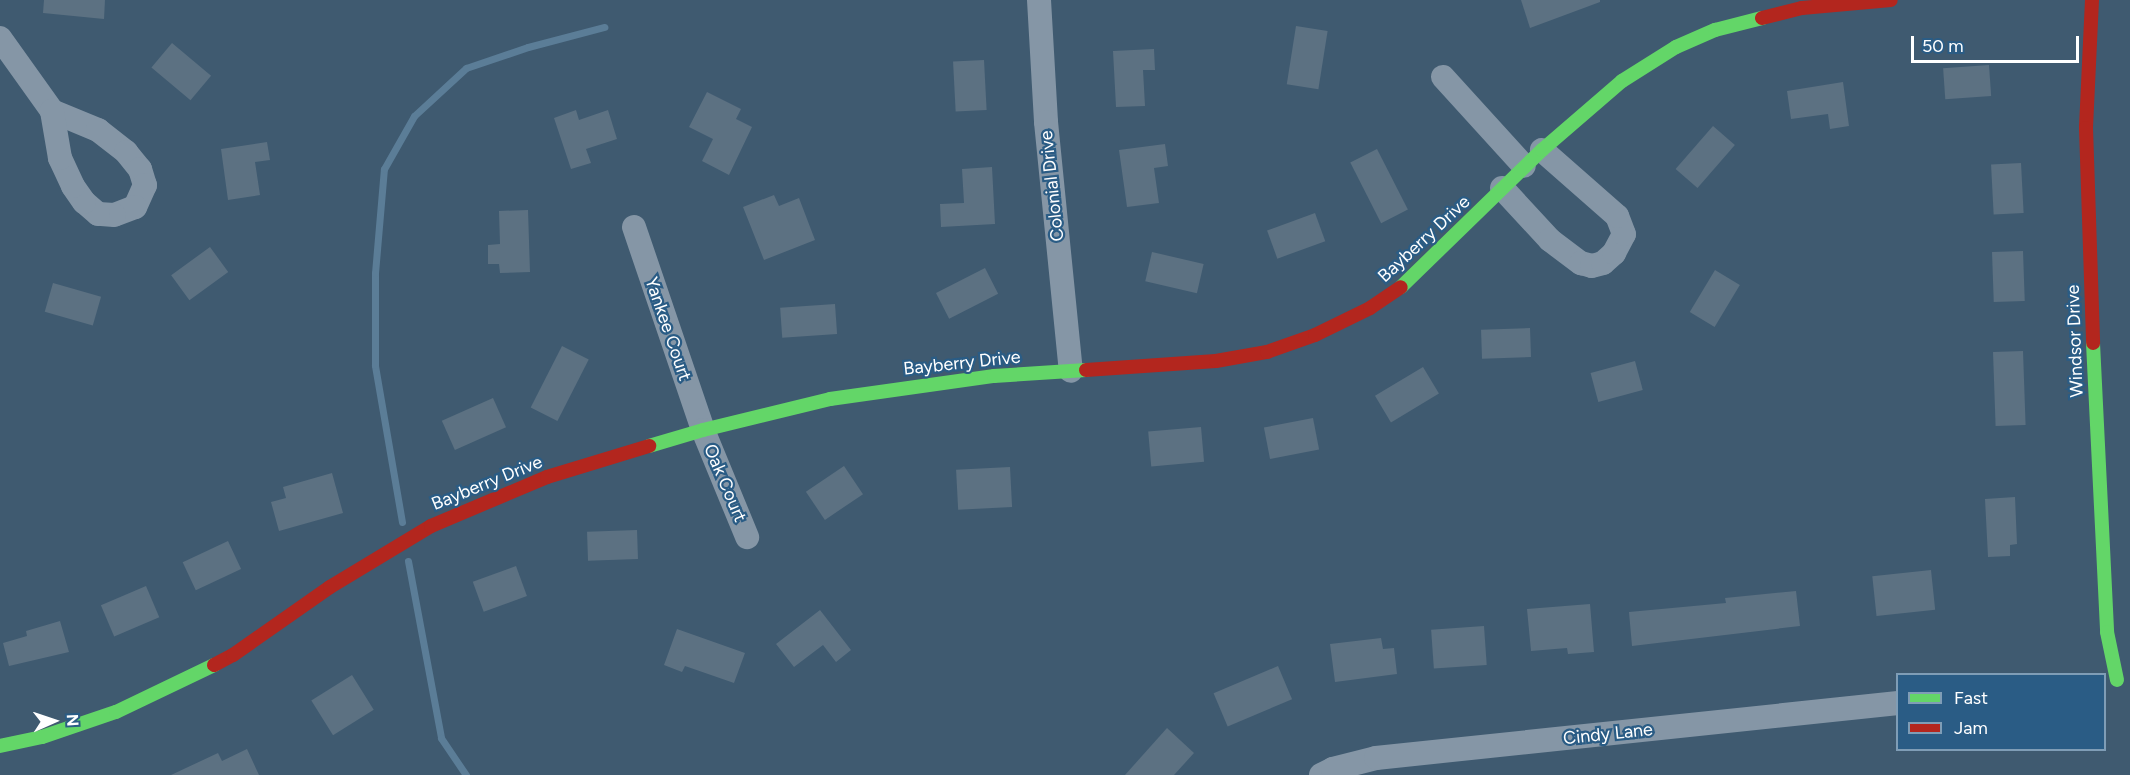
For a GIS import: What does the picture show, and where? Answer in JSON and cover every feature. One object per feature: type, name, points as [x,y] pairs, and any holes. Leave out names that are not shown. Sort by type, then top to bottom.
[{"type":"street","name":"Colonial Drive","points":[[1039,0],[1046,122],[1071,371]]},
{"type":"street","name":"Bayberry Drive","points":[[0,746],[42,737],[116,712],[233,655],[330,586],[431,526],[548,477],[703,430],[830,399],[994,376],[1216,361],[1267,352],[1315,335],[1370,308],[1396,291],[1533,158],[1622,81],[1676,47],[1715,30],[1802,8],[1891,0]]},
{"type":"street","name":"Windsor Drive","points":[[2092,0],[2086,128],[2094,377],[2107,632],[2117,680]]},
{"type":"street","points":[[0,38],[52,111],[60,158],[73,186],[84,202],[98,214],[114,215],[135,207],[145,185],[140,169],[126,152],[98,130],[52,111]]},
{"type":"street","points":[[1443,77],[1533,158],[1617,216],[1624,234],[1614,253],[1603,263],[1592,266],[1581,263],[1550,240],[1502,188]]},
{"type":"street","name":"Yankee Court","points":[[634,227],[703,430]]},
{"type":"street","name":"Oak Court","points":[[703,430],[747,537]]},
{"type":"street","name":"Cindy Lane","points":[[1321,775],[1333,769],[1376,758],[1896,703]]},
{"type":"building","points":[[44,0],[105,0],[104,19],[43,13]]},
{"type":"building","points":[[1521,0],[1600,0],[1600,2],[1530,28]]},
{"type":"building","points":[[1296,26],[1328,31],[1318,89],[1287,84]]},
{"type":"building","points":[[172,43],[211,76],[190,100],[151,68]]},
{"type":"building","points":[[1154,49],[1155,70],[1143,70],[1145,106],[1116,107],[1113,51]]},
{"type":"building","points":[[984,60],[987,110],[956,112],[953,62]]},
{"type":"building","points":[[1989,65],[1991,96],[1945,99],[1943,68]]},
{"type":"building","points":[[1843,82],[1849,126],[1830,129],[1828,114],[1791,119],[1787,91]]},
{"type":"building","points":[[707,92],[741,109],[736,119],[752,127],[729,175],[702,161],[713,139],[689,127]]},
{"type":"building","points":[[576,110],[579,120],[608,110],[617,139],[586,149],[591,163],[571,169],[554,118]]},
{"type":"building","points":[[1713,126],[1735,145],[1697,188],[1676,169]]},
{"type":"building","points":[[267,142],[270,160],[255,162],[260,195],[228,200],[221,149]]},
{"type":"building","points":[[1165,144],[1168,166],[1154,168],[1159,203],[1127,207],[1119,150]]},
{"type":"building","points":[[1377,149],[1408,210],[1381,223],[1350,163]]},
{"type":"building","points":[[2021,163],[2024,213],[1994,215],[1991,165]]},
{"type":"building","points":[[992,167],[995,224],[941,227],[940,204],[964,203],[962,169]]},
{"type":"building","points":[[774,195],[779,206],[799,198],[815,240],[764,260],[743,207]]},
{"type":"building","points":[[528,210],[530,272],[500,273],[499,264],[488,264],[488,245],[500,244],[499,211]]},
{"type":"building","points":[[1315,213],[1325,241],[1277,259],[1267,230]]},
{"type":"building","points":[[210,247],[228,272],[189,300],[171,275]]},
{"type":"building","points":[[2023,251],[2025,301],[1994,302],[1992,252]]},
{"type":"building","points":[[1152,252],[1204,264],[1197,293],[1145,281]]},
{"type":"building","points":[[985,268],[998,294],[949,319],[936,293]]},
{"type":"building","points":[[1715,270],[1740,285],[1715,327],[1690,312]]},
{"type":"building","points":[[53,283],[101,297],[93,326],[45,312]]},
{"type":"building","points":[[835,304],[837,334],[782,338],[780,308]]},
{"type":"building","points":[[1530,328],[1531,357],[1482,359],[1481,330]]},
{"type":"building","points":[[562,346],[589,360],[557,421],[531,407]]},
{"type":"building","points":[[2023,351],[2026,425],[1996,426],[1993,352]]},
{"type":"building","points":[[1635,361],[1643,390],[1598,402],[1591,373]]},
{"type":"building","points":[[1423,367],[1439,394],[1391,422],[1375,396]]},
{"type":"building","points":[[493,398],[506,427],[455,450],[442,421]]},
{"type":"building","points":[[1313,418],[1319,449],[1270,459],[1264,428]]},
{"type":"building","points":[[1201,427],[1204,462],[1151,466],[1148,432]]},
{"type":"building","points":[[844,466],[863,494],[825,520],[806,492]]},
{"type":"building","points":[[1010,467],[1012,507],[958,510],[956,470]]},
{"type":"building","points":[[332,473],[343,513],[279,531],[271,502],[286,498],[283,487]]},
{"type":"building","points":[[2015,497],[2017,544],[2010,545],[2010,556],[1988,557],[1985,499]]},
{"type":"building","points":[[637,530],[638,559],[588,561],[587,532]]},
{"type":"building","points":[[228,541],[241,569],[196,590],[183,562]]},
{"type":"building","points":[[516,566],[527,596],[484,612],[473,582]]},
{"type":"building","points":[[1931,570],[1935,610],[1877,616],[1872,576]]},
{"type":"building","points":[[146,586],[159,617],[114,636],[101,605]]},
{"type":"building","points":[[1796,591],[1800,626],[1632,646],[1629,612],[1726,603],[1725,598]]},
{"type":"building","points":[[1590,604],[1594,652],[1568,654],[1567,648],[1531,651],[1527,609]]},
{"type":"building","points":[[820,610],[851,650],[836,662],[823,645],[794,667],[776,644]]},
{"type":"building","points":[[60,621],[69,652],[9,666],[3,643],[27,636],[26,631]]},
{"type":"building","points":[[1484,626],[1487,665],[1434,669],[1431,630]]},
{"type":"building","points":[[677,629],[745,653],[734,683],[685,666],[682,672],[664,665]]},
{"type":"building","points":[[1381,638],[1383,649],[1394,648],[1397,674],[1335,682],[1330,644]]},
{"type":"building","points":[[1278,666],[1292,699],[1228,726],[1214,693]]},
{"type":"building","points":[[352,675],[374,710],[333,735],[311,700]]},
{"type":"building","points":[[1167,728],[1194,753],[1174,775],[1125,775]]},
{"type":"building","points":[[247,749],[259,775],[171,775],[218,753],[222,761]]},
{"type":"waterway","points":[[402,522],[375,365],[375,273],[384,169],[414,116],[466,68],[528,47],[604,27]]},
{"type":"waterway","points":[[408,561],[441,738],[466,775]]},
{"type":"traffic: fast","points":[[1401,287],[1542,150],[1622,81],[1676,47],[1715,30],[1762,18]]},
{"type":"traffic: fast","points":[[2093,343],[2107,632],[2117,680]]},
{"type":"traffic: fast","points":[[649,446],[703,430],[830,399],[994,376],[1086,370]]},
{"type":"traffic: fast","points":[[0,746],[42,737],[116,712],[214,665]]},
{"type":"traffic: jam","points":[[1762,18],[1802,8],[1891,0]]},
{"type":"traffic: jam","points":[[2092,0],[2086,128],[2093,343]]},
{"type":"traffic: jam","points":[[1086,370],[1216,361],[1267,352],[1315,335],[1370,308],[1401,287]]},
{"type":"traffic: jam","points":[[214,665],[233,655],[330,587],[431,526],[547,477],[649,446]]}]
